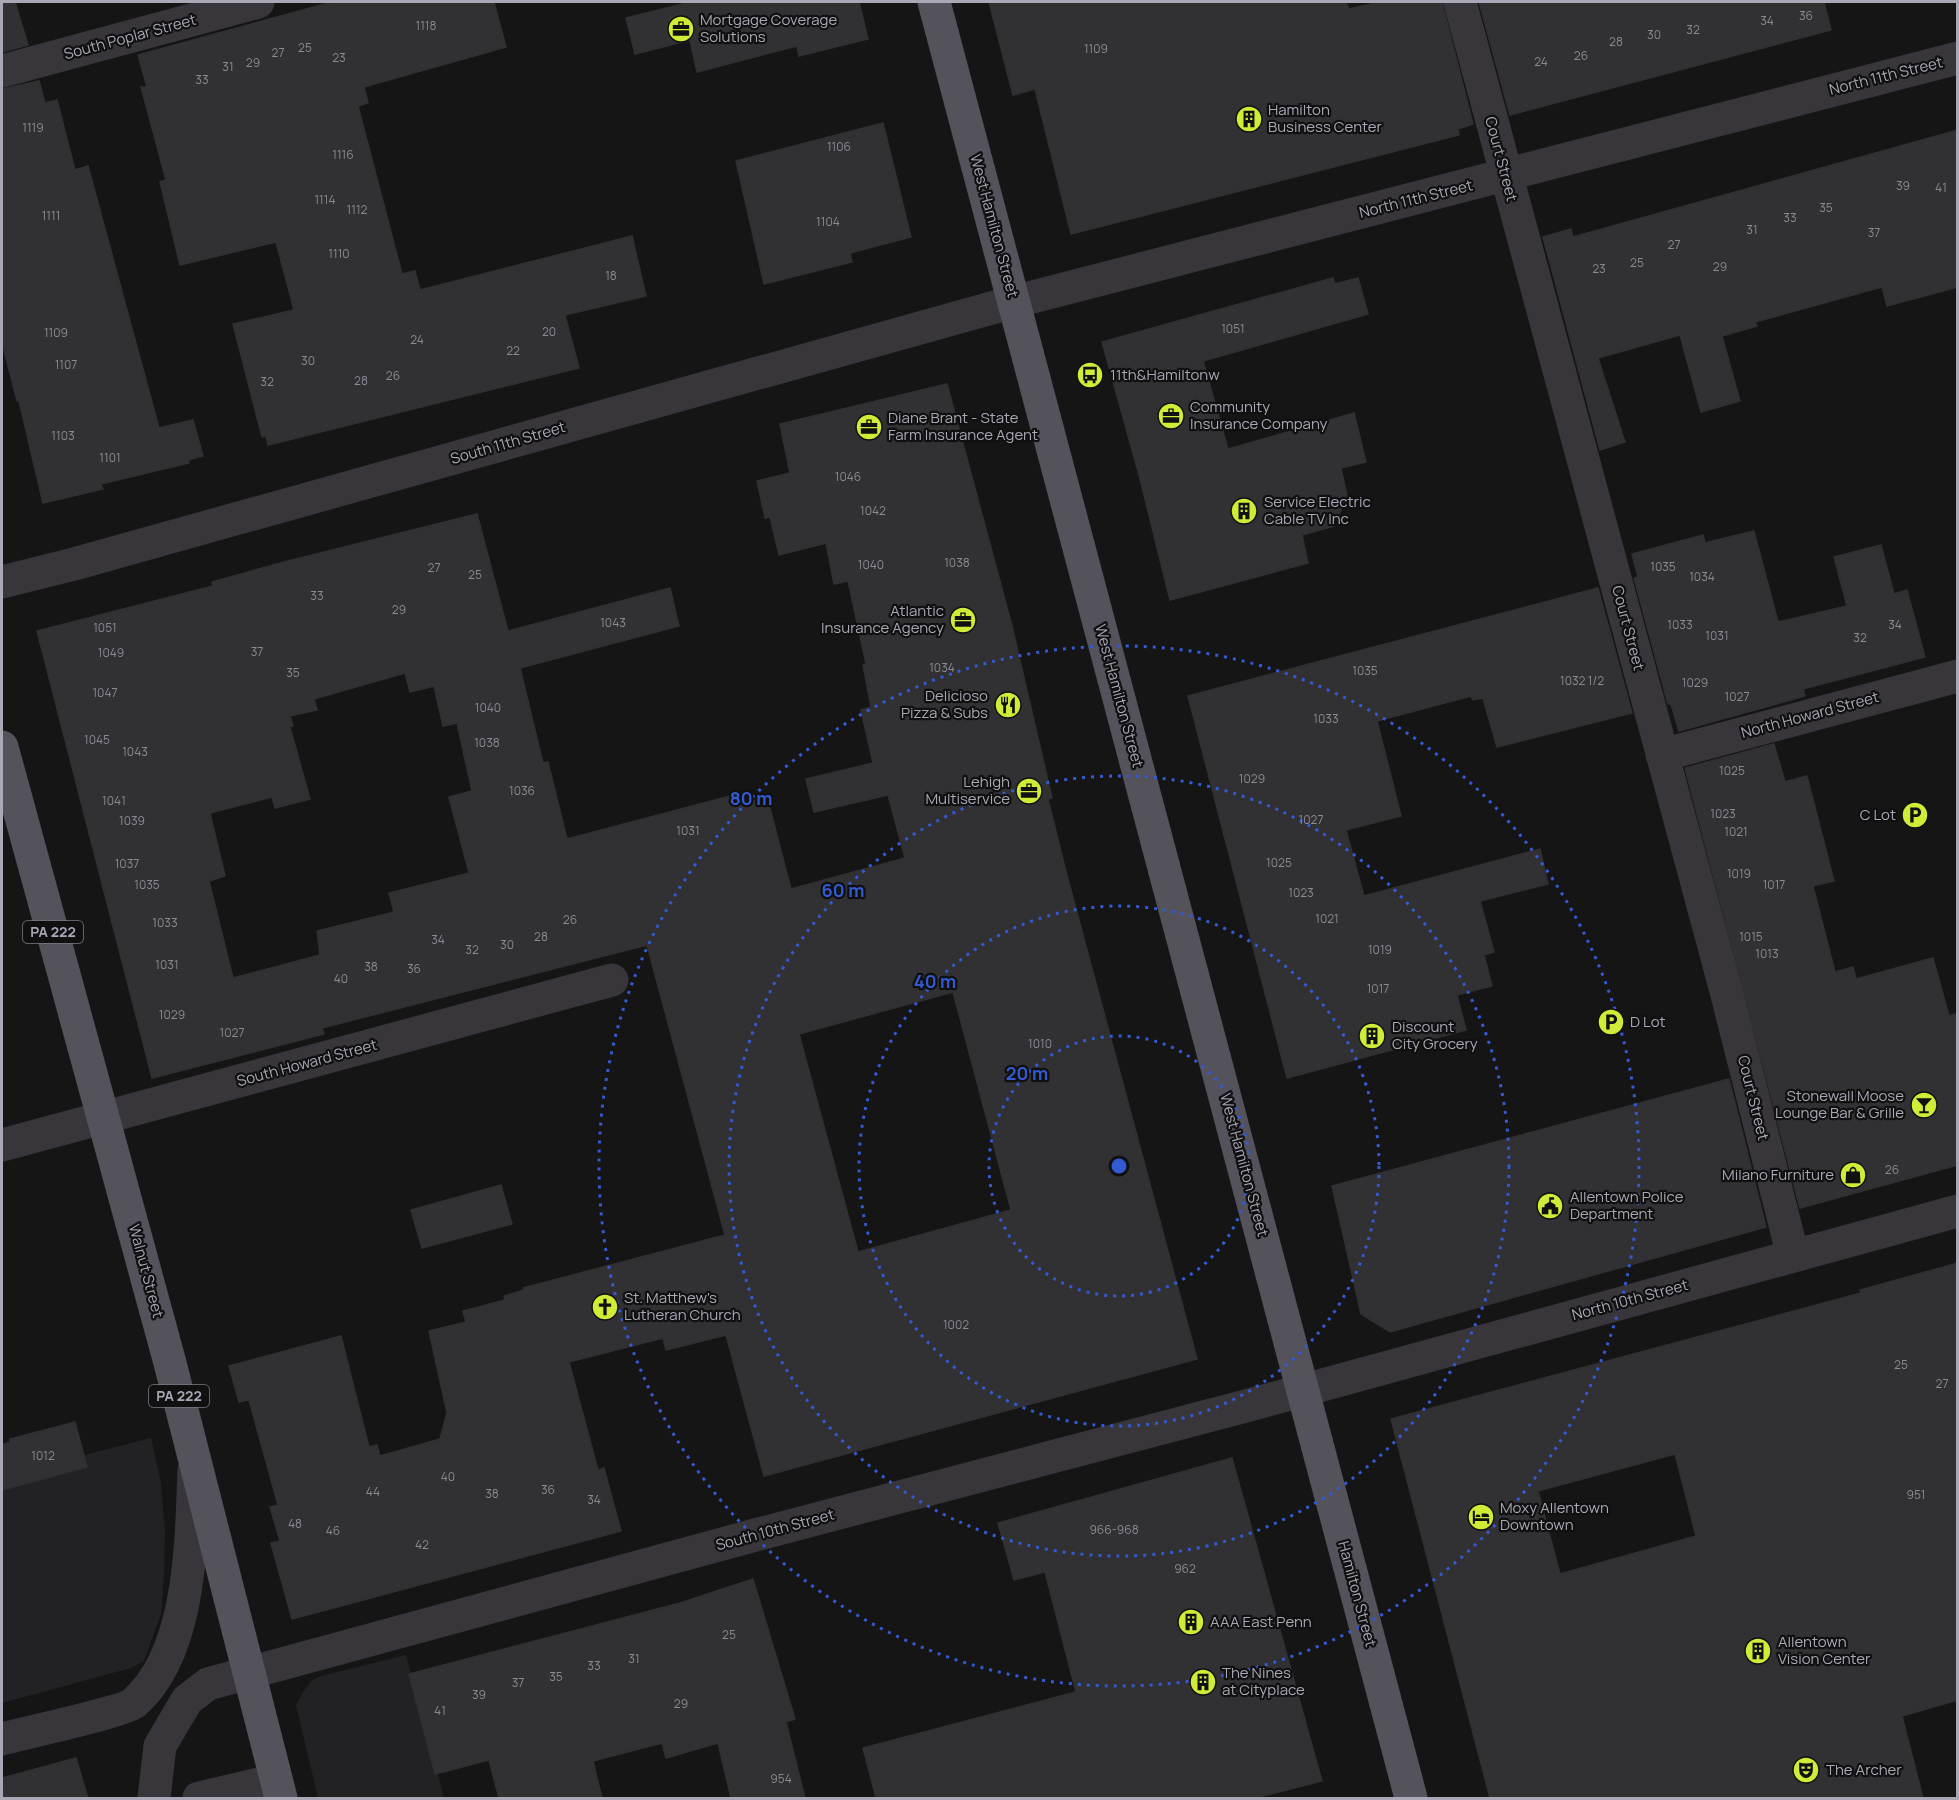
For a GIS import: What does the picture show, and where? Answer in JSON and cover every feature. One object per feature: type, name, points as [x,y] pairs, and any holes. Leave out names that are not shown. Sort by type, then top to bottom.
[{"type":"main road","name":"West Hamilton Street","points":[[934,2],[1303,1390]]},
{"type":"main road","name":"Walnut Street","points":[[2,747],[105,1118],[278,1789]]},
{"type":"main road","name":"Hamilton Street","points":[[1303,1390],[1411,1798]]},
{"type":"street","name":"South Poplar Street","points":[[2,70],[258,2]]},
{"type":"street","name":"Court Street","points":[[1460,2],[1662,755],[1793,1256]]},
{"type":"street","name":"North 11th Street","points":[[1014,302],[1958,58]]},
{"type":"street","name":"South 11th Street","points":[[2,582],[1014,302]]},
{"type":"street","name":"North Howard Street","points":[[1662,755],[1958,676]]},
{"type":"street","name":"South Howard Street","points":[[2,1145],[612,980]]},
{"type":"street","name":"North 10th Street","points":[[1303,1390],[1958,1211]]},
{"type":"street","name":"South 10th Street","points":[[160,1746],[187,1700],[207,1684],[249,1675],[770,1531],[1303,1390]]},
{"type":"street","points":[[2,1739],[132,1705],[159,1670],[179,1622],[189,1568],[194,1456]]},
{"type":"street","points":[[132,1705],[154,1725],[160,1746],[154,1798]]},
{"type":"street","points":[[199,1798],[278,1789]]},
{"type":"shaded area","points":[[151,1438],[161,1483],[165,1529],[164,1575],[161,1614],[144,1661],[131,1668],[2,1703],[2,1476]]},
{"type":"shaded area","points":[[406,1655],[444,1798],[318,1798],[296,1705],[303,1692],[311,1681],[321,1676]]},
{"type":"building","points":[[2,2],[15,2],[28,45],[2,52]]},
{"type":"building","points":[[332,2],[494,2],[506,47],[364,87],[368,103],[358,106],[402,274],[415,271],[420,290],[632,236],[646,296],[565,315],[579,368],[268,445],[266,436],[262,437],[233,324],[294,310],[276,242],[180,265],[160,182],[166,180],[141,87],[147,87],[138,55]]},
{"type":"building","points":[[690,2],[859,2],[868,39],[799,56],[797,46],[697,72],[690,40],[635,54],[626,18]]},
{"type":"building","name":"Hamilton Business Center","points":[[989,2],[1346,2],[1349,9],[1380,2],[1442,2],[1473,124],[1458,129],[1459,135],[1071,234],[1035,89],[1013,95]]},
{"type":"building","points":[[1479,2],[1824,2],[1831,30],[1510,115]]},
{"type":"building","points":[[39,81],[45,103],[57,100],[75,170],[88,166],[159,428],[193,420],[203,456],[188,460],[189,463],[101,484],[103,489],[43,503],[19,401],[17,401],[2,342],[2,89]]},
{"type":"building","points":[[883,123],[911,237],[850,253],[852,262],[764,284],[736,161]]},
{"type":"building","points":[[1958,130],[1958,287],[1887,306],[1882,287],[1755,322],[1757,326],[1722,336],[1740,401],[1701,412],[1680,335],[1598,358],[1625,442],[1600,450],[1543,237],[1571,229],[1573,237]]},
{"type":"building","points":[[1333,278],[1335,284],[1358,278],[1368,314],[1203,361],[1228,449],[1354,413],[1366,462],[1341,468],[1347,496],[1334,526],[1302,535],[1308,563],[1170,600],[1139,475],[1102,342]]},
{"type":"building","points":[[947,384],[1012,626],[1052,798],[1048,799],[1065,868],[1197,1359],[764,1476],[726,1335],[666,1350],[663,1338],[569,1362],[598,1470],[604,1468],[621,1531],[292,1619],[271,1543],[280,1541],[270,1507],[278,1505],[249,1400],[239,1402],[229,1366],[341,1336],[369,1447],[377,1445],[380,1456],[440,1439],[447,1413],[429,1331],[466,1322],[463,1311],[505,1300],[504,1296],[524,1290],[523,1288],[725,1235],[647,945],[322,1028],[324,1034],[152,1078],[37,631],[213,586],[212,582],[288,561],[477,514],[508,631],[670,588],[679,626],[520,668],[543,763],[548,762],[567,839],[738,794],[741,804],[767,797],[791,889],[905,858],[888,795],[814,812],[806,779],[873,763],[861,710],[871,707],[863,665],[866,664],[848,581],[834,584],[826,543],[779,555],[770,517],[765,518],[757,481],[790,473],[780,424]],"holes":[[[405,673],[410,692],[434,686],[443,726],[457,723],[472,791],[449,797],[469,873],[389,893],[394,912],[317,931],[320,955],[233,978],[209,881],[225,876],[210,813],[272,797],[275,808],[310,799],[290,727],[293,726],[290,716],[317,710],[314,699]],[[953,992],[1011,1210],[858,1252],[799,1034]]]},
{"type":"building","points":[[1754,531],[1778,622],[1847,606],[1834,557],[1881,545],[1894,594],[1907,590],[1925,657],[1803,689],[1805,696],[1679,731],[1671,704],[1668,704],[1634,578],[1638,577],[1632,554],[1703,535],[1705,543]]},
{"type":"building","points":[[1598,588],[1632,713],[1497,747],[1483,698],[1473,700],[1471,696],[1377,721],[1401,816],[1346,830],[1364,896],[1540,849],[1548,884],[1480,901],[1494,952],[1484,955],[1492,986],[1457,995],[1466,1030],[1287,1078],[1188,696]]},
{"type":"building","points":[[1774,744],[1785,782],[1807,776],[1834,881],[1813,886],[1835,972],[1853,967],[1856,979],[1933,958],[1949,1016],[1958,1013],[1958,1165],[1800,1208],[1685,768]]},
{"type":"building","name":"Allentown Police Department","points":[[1729,1079],[1766,1227],[1390,1332],[1361,1314],[1332,1186]]},
{"type":"building","points":[[501,1185],[512,1224],[422,1248],[411,1210]]},
{"type":"building","points":[[1958,1263],[1958,1700],[1902,1716],[1923,1798],[1490,1798],[1391,1419],[1861,1293],[1860,1290]],"holes":[[[1675,1454],[1696,1536],[1560,1574],[1538,1491]]]},
{"type":"building","points":[[75,1422],[87,1467],[2,1490],[2,1445],[10,1442],[10,1439]]},
{"type":"building","points":[[1232,1458],[1322,1781],[1255,1798],[876,1798],[863,1748],[1076,1692],[1045,1572],[1014,1580],[998,1523]]},
{"type":"building","points":[[753,1579],[795,1719],[786,1722],[805,1798],[731,1798],[718,1743],[666,1758],[662,1743],[593,1761],[602,1798],[499,1798],[489,1760],[435,1774],[409,1674],[680,1603]]},
{"type":"building","points":[[76,1758],[88,1798],[2,1798],[2,1778]]},
{"type":"place","name":"Mortgage Coverage Solutions","points":[[681,29]]},
{"type":"place","name":"Hamilton Business Center","points":[[1249,119]]},
{"type":"place","name":"11th&Hamiltonw","points":[[1090,375]]},
{"type":"place","name":"Community Insurance Company","points":[[1171,416]]},
{"type":"place","name":"Diane Brant - State Farm Insurance Agent","points":[[869,427]]},
{"type":"place","name":"Service Electric Cable TV Inc","points":[[1244,511]]},
{"type":"place","name":"Atlantic Insurance Agency","points":[[963,620]]},
{"type":"place","name":"Delicioso Pizza & Subs","points":[[1008,705]]},
{"type":"place","name":"Lehigh Multiservice","points":[[1029,791]]},
{"type":"place","name":"C Lot","points":[[1915,815]]},
{"type":"place","name":"D Lot","points":[[1611,1022]]},
{"type":"place","name":"Discount City Grocery","points":[[1372,1036]]},
{"type":"place","name":"Stonewall Moose Lounge Bar & Grille","points":[[1924,1105]]},
{"type":"place","name":"Milano Furniture","points":[[1853,1175]]},
{"type":"place","name":"Allentown Police Department","points":[[1550,1206]]},
{"type":"place","name":"St. Matthew's Lutheran Church","points":[[605,1307]]},
{"type":"place","name":"Moxy Allentown Downtown","points":[[1481,1517]]},
{"type":"place","name":"AAA East Penn","points":[[1191,1622]]},
{"type":"place","name":"Allentown Vision Center","points":[[1758,1651]]},
{"type":"place","name":"The Nines at Cityplace","points":[[1203,1682]]},
{"type":"place","name":"The Archer","points":[[1806,1770]]}]
